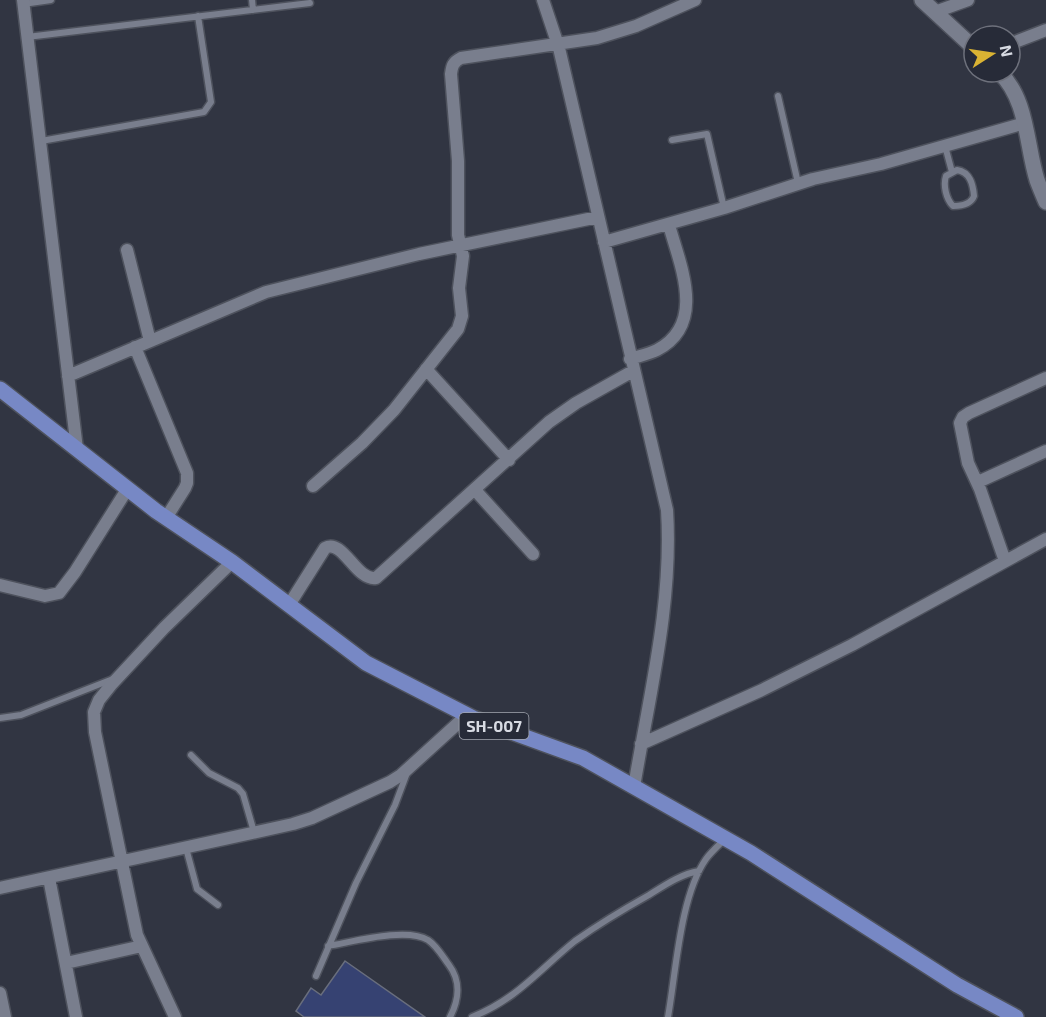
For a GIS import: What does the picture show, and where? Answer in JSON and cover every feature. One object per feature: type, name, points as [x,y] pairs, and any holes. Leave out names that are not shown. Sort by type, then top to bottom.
[{"type":"main road","name":"SH-007","points":[[0,389],[166,518],[231,562],[366,663],[467,716],[583,758],[726,839],[957,985],[1016,1017]]},
{"type":"street","points":[[543,0],[558,44],[667,510],[668,572],[634,787]]},
{"type":"street","points":[[313,486],[362,443],[394,410],[458,329],[461,321],[459,288],[463,256],[458,235],[458,161],[452,66],[461,58],[597,38],[636,26],[695,0]]},
{"type":"street","points":[[922,0],[962,37]]},
{"type":"street","points":[[935,12],[968,0]]},
{"type":"street","points":[[23,2],[77,448]]},
{"type":"street","points":[[1022,39],[1046,30]]},
{"type":"street","points":[[1009,84],[1018,100],[1037,179],[1046,202]]},
{"type":"street","points":[[604,242],[669,225],[798,183],[881,164],[1025,123]]},
{"type":"street","points":[[68,376],[266,292],[461,245],[598,217]]},
{"type":"street","points":[[289,605],[324,548],[328,546],[336,547],[366,577],[376,578],[549,422],[670,341],[685,315],[688,299],[669,225]]},
{"type":"street","points":[[128,250],[150,341]]},
{"type":"street","points":[[135,347],[188,478],[185,488],[166,518]]},
{"type":"street","points":[[426,369],[508,460]]},
{"type":"street","points":[[1005,561],[978,482],[968,463],[960,429],[963,417],[1046,378]]},
{"type":"street","points":[[978,482],[1046,451]]},
{"type":"street","points":[[0,585],[45,596],[59,593],[75,572],[128,488]]},
{"type":"street","points":[[475,490],[533,554]]},
{"type":"street","points":[[641,744],[762,690],[842,650],[1046,538]]},
{"type":"street","points":[[175,1017],[137,935],[93,721],[94,712],[99,700],[118,677],[231,562]]},
{"type":"street","points":[[0,888],[254,833],[312,818],[390,782],[467,716]]},
{"type":"street","points":[[49,878],[76,1017]]},
{"type":"street","points":[[66,963],[142,946]]},
{"type":"street","points":[[0,993],[5,1017]]},
{"type":"lane","points":[[23,2],[51,0]]},
{"type":"lane","points":[[252,0],[253,10]]},
{"type":"lane","points":[[27,37],[310,3]]},
{"type":"lane","points":[[41,141],[204,112],[211,102],[198,16]]},
{"type":"lane","points":[[778,96],[798,183]]},
{"type":"lane","points":[[672,140],[707,134],[724,208]]},
{"type":"lane","points":[[945,146],[952,172]]},
{"type":"lane","points":[[961,171],[969,177],[974,196],[968,203],[953,206],[948,200],[944,179],[952,172],[961,171]]},
{"type":"lane","points":[[0,718],[21,715],[118,677]]},
{"type":"lane","points":[[191,755],[209,772],[238,788],[243,794],[254,833]]},
{"type":"lane","points":[[316,976],[356,884],[395,805],[410,767]]},
{"type":"lane","points":[[668,1017],[684,920],[699,872],[707,858],[726,839]]},
{"type":"lane","points":[[186,848],[197,889],[218,905]]},
{"type":"lane","points":[[472,1017],[523,989],[575,942],[609,918],[684,875],[699,872]]},
{"type":"lane","points":[[328,946],[386,936],[418,937],[428,940],[453,970],[456,979],[458,993],[450,1017]]},
{"type":"building","points":[[345,961],[425,1017],[304,1017],[296,1011],[311,988],[321,995]]}]
